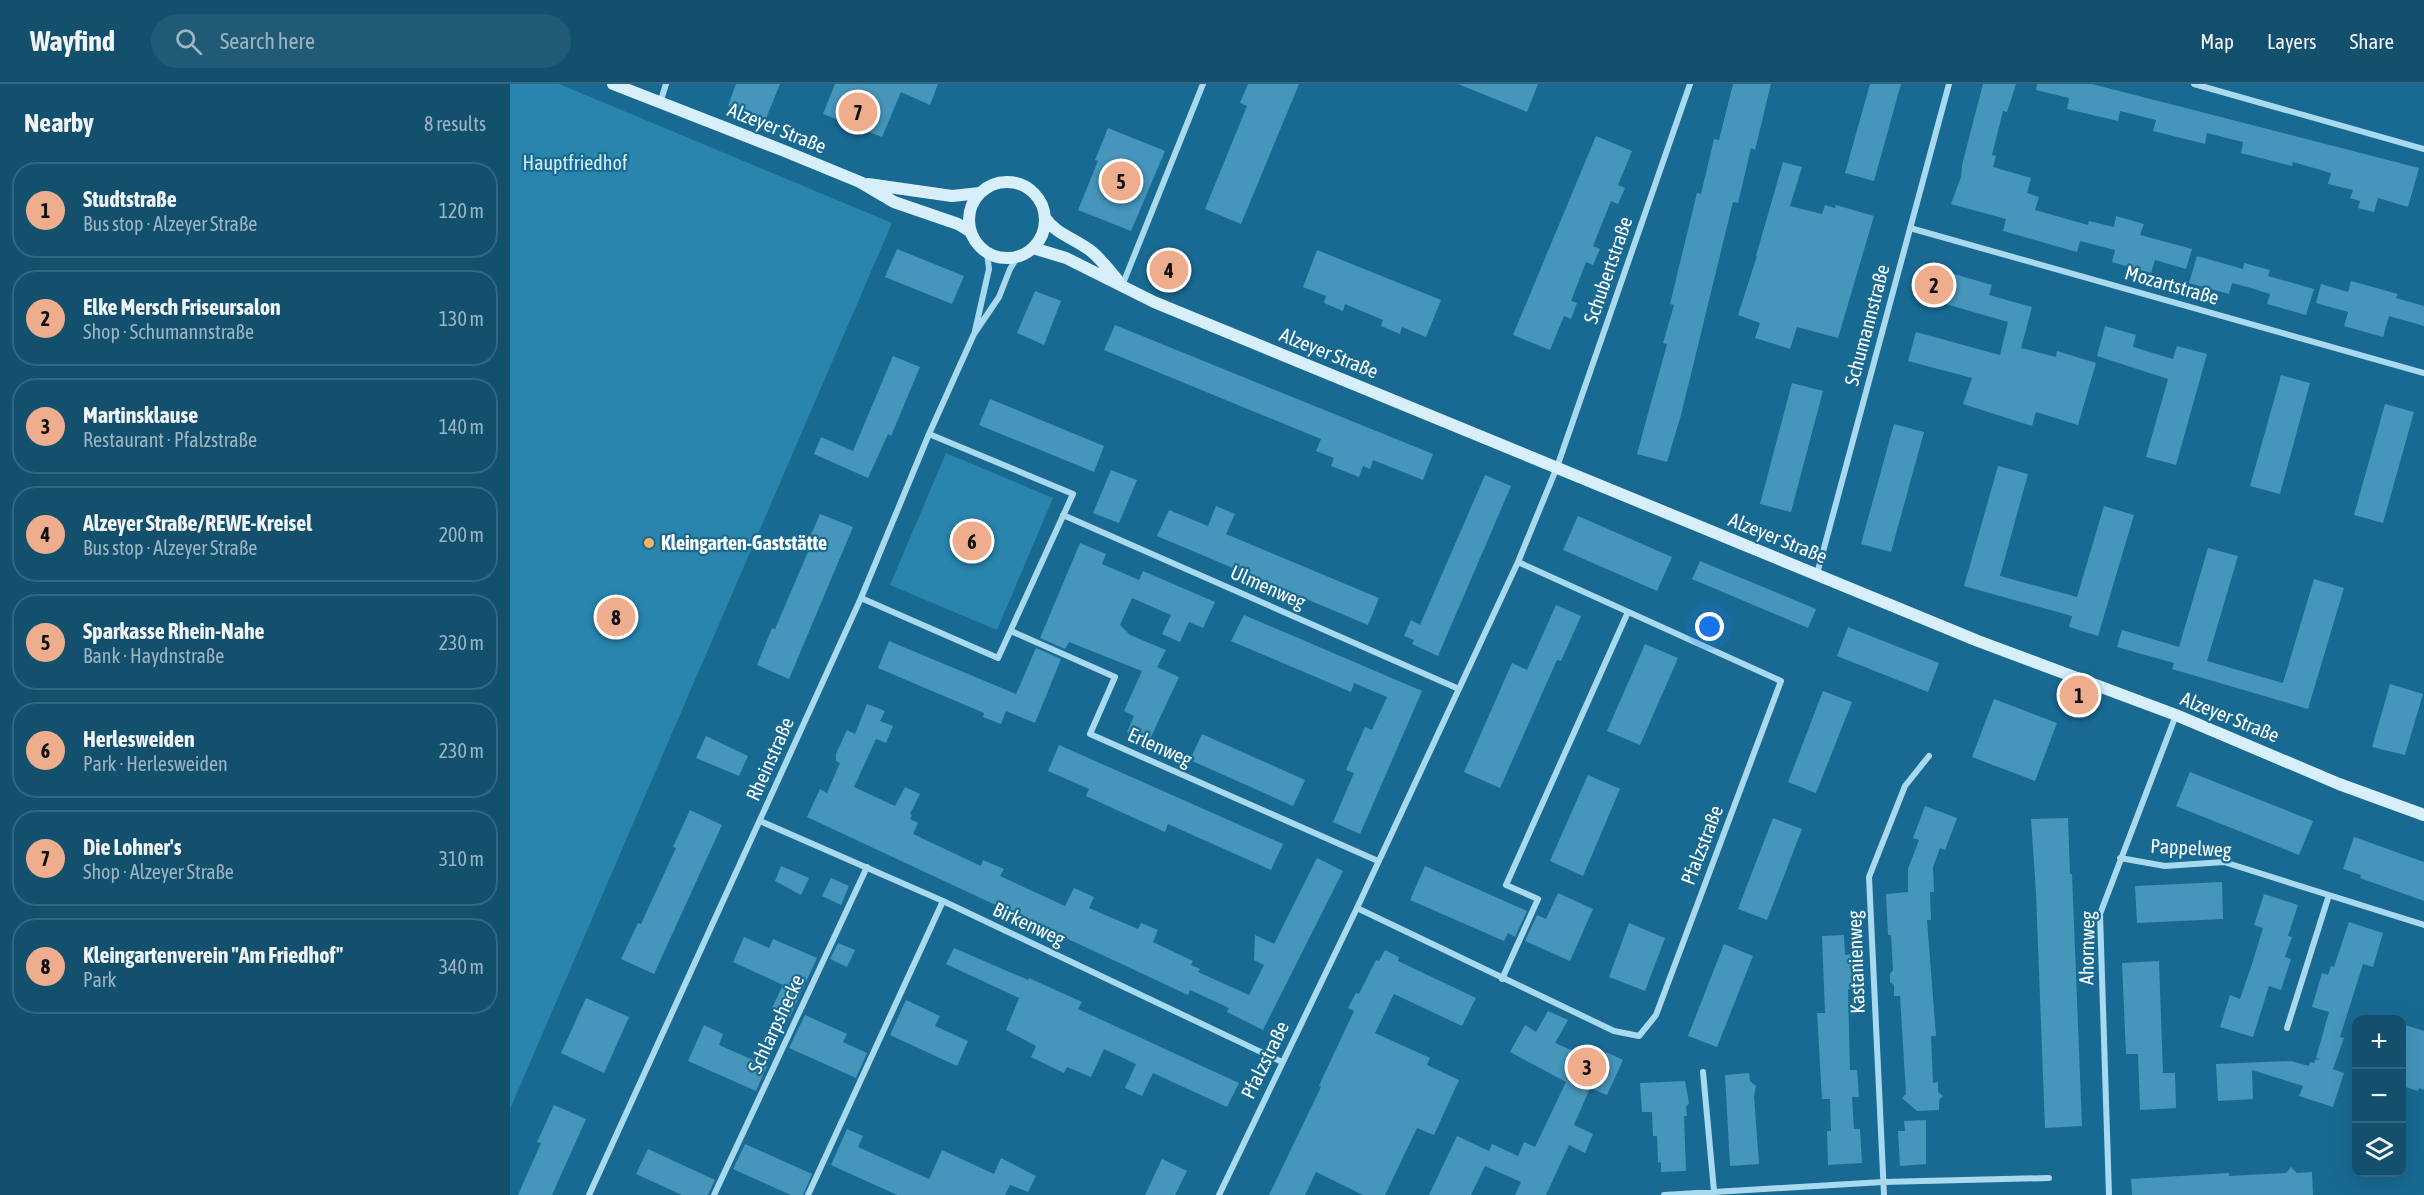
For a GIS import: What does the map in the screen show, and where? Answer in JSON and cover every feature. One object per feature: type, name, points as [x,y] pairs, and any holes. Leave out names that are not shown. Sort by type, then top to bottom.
[{"type":"main road","name":"Alzeyer Straße","points":[[613,84],[860,182],[894,202],[958,224],[971,232]]},
{"type":"main road","name":"Alzeyer Straße","points":[[860,182],[952,196],[980,193]]},
{"type":"main road","points":[[997,183],[1016,183],[1025,187],[1039,200],[1045,218],[1042,234],[1033,248],[1018,256],[1002,258],[987,253],[975,240],[969,223],[971,207],[980,193],[997,183]]},
{"type":"main road","name":"Alzeyer Straße","points":[[1045,218],[1060,232],[1090,250],[1122,286]]},
{"type":"main road","name":"Alzeyer Straße","points":[[1033,248],[1053,253],[1154,302],[1816,575],[1978,641],[2176,716],[2339,784],[2424,815]]},
{"type":"street","points":[[660,103],[666,84]]},
{"type":"street","points":[[1122,286],[1203,84]]},
{"type":"street","name":"Schubertstraße","points":[[1557,467],[1690,84]]},
{"type":"street","name":"Schumannstraße","points":[[1816,575],[1949,84]]},
{"type":"street","points":[[2194,84],[2424,149]]},
{"type":"street","name":"Mozartstraße","points":[[1910,228],[2424,373]]},
{"type":"street","name":"Rheinstraße","points":[[974,334],[989,269],[987,253]]},
{"type":"street","name":"Rheinstraße","points":[[589,1195],[861,598],[929,434],[974,334],[999,297],[1018,256]]},
{"type":"street","points":[[861,598],[999,658],[1072,495],[929,434]]},
{"type":"street","name":"Pfalzstraße","points":[[1219,1195],[1358,908],[1518,562],[1557,467]]},
{"type":"street","name":"Ulmenweg","points":[[1063,515],[1459,689]]},
{"type":"street","name":"Pfalzstraße","points":[[1358,908],[1614,1031],[1639,1036],[1656,1015],[1781,681],[1518,562]]},
{"type":"street","points":[[1502,979],[1538,899],[1506,885],[1628,612]]},
{"type":"street","name":"Erlenweg","points":[[1011,631],[1115,677],[1090,734],[1378,861]]},
{"type":"street","name":"Ahornweg","points":[[2109,1195],[2100,914],[2176,716]]},
{"type":"street","name":"Kastanienweg","points":[[1884,1195],[1869,877],[1905,786],[1929,756]]},
{"type":"street","name":"Birkenweg","points":[[760,821],[943,901],[1282,1062]]},
{"type":"street","name":"Pappelweg","points":[[2120,858],[2165,866],[2224,862],[2424,925]]},
{"type":"street","name":"Schlarpshecke","points":[[714,1195],[867,867]]},
{"type":"street","points":[[2287,1028],[2329,895]]},
{"type":"street","points":[[808,1195],[943,901]]},
{"type":"street","points":[[1703,1072],[1714,1191]]},
{"type":"street","points":[[1664,1195],[1883,1182],[2049,1178]]},
{"type":"green space","name":"Hauptfriedhof","points":[[510,84],[559,84],[892,223],[510,1109]]},
{"type":"green space","points":[[946,453],[1053,498],[997,630],[890,585]]},
{"type":"building","points":[[736,84],[780,84],[765,121],[728,106]]},
{"type":"building","points":[[835,84],[938,84],[930,105],[901,92],[882,137],[823,114]]},
{"type":"building","points":[[1248,84],[1299,84],[1241,224],[1205,209],[1247,106],[1240,103]]},
{"type":"building","points":[[1458,84],[1538,84],[1527,112]]},
{"type":"building","points":[[1733,84],[1771,84],[1755,150],[1751,148],[1738,203],[1733,202],[1681,415],[1667,462],[1637,454],[1667,344],[1663,343],[1674,305],[1670,304],[1697,193],[1701,194],[1714,139],[1719,140]]},
{"type":"building","points":[[1870,84],[1901,84],[1874,181],[1845,173]]},
{"type":"building","points":[[1983,84],[2016,84],[2007,112],[2003,111],[1992,155],[1996,156],[1993,167],[2031,178],[2027,193],[2039,197],[2035,210],[2088,225],[2089,221],[2114,227],[2116,216],[2144,224],[2140,235],[2192,249],[2186,269],[2155,260],[2151,273],[2112,262],[2115,250],[2080,241],[2077,252],[2003,231],[2006,219],[1951,204],[1961,177]]},
{"type":"building","points":[[2037,84],[2092,84],[2419,168],[2408,207],[2378,198],[2374,212],[2358,208],[2360,201],[2350,198],[2353,190],[2328,184],[2331,173],[2293,162],[2292,166],[2241,153],[2243,142],[2207,133],[2205,144],[2153,131],[2156,120],[2120,111],[2118,121],[2067,109],[2069,98],[2036,90]]},
{"type":"building","points":[[1108,128],[1165,151],[1131,231],[1078,210],[1098,161],[1095,160]]},
{"type":"building","points":[[1596,136],[1632,151],[1618,185],[1625,188],[1618,204],[1611,201],[1593,246],[1600,249],[1593,265],[1586,262],[1571,301],[1577,303],[1571,319],[1564,316],[1550,350],[1513,335]]},
{"type":"building","points":[[1783,162],[1802,167],[1790,206],[1822,214],[1825,205],[1835,208],[1836,205],[1874,216],[1838,338],[1797,327],[1790,349],[1755,338],[1760,323],[1738,315]]},
{"type":"building","points":[[897,249],[964,276],[952,304],[885,277]]},
{"type":"building","points":[[1317,250],[1441,300],[1426,337],[1402,327],[1400,334],[1381,326],[1383,320],[1345,304],[1343,311],[1324,303],[1326,296],[1303,287]]},
{"type":"building","points":[[2197,256],[2243,269],[2244,263],[2270,270],[2268,276],[2314,289],[2306,315],[2267,304],[2270,294],[2251,288],[2232,283],[2229,294],[2189,283]]},
{"type":"building","points":[[1933,268],[1992,285],[1989,295],[2032,307],[2021,348],[2056,357],[2057,351],[2096,363],[2078,425],[2036,412],[2032,426],[1963,404],[1972,378],[1908,361],[1916,332],[2000,355],[2008,322],[1925,298]]},
{"type":"building","points":[[2351,281],[2398,294],[2396,298],[2424,306],[2424,326],[2389,316],[2383,337],[2344,326],[2348,312],[2316,303],[2321,284],[2348,292]]},
{"type":"building","points":[[1035,291],[1061,301],[1044,345],[1017,333]]},
{"type":"building","points":[[1115,325],[1433,454],[1423,480],[1373,460],[1370,469],[1363,466],[1359,477],[1331,466],[1334,458],[1316,451],[1321,439],[1104,350]]},
{"type":"building","points":[[2105,326],[2136,335],[2133,347],[2173,359],[2177,346],[2207,354],[2176,465],[2146,457],[2168,379],[2097,356]]},
{"type":"building","points":[[893,356],[920,367],[891,436],[888,434],[868,478],[814,454],[821,437],[853,451]]},
{"type":"building","points":[[2281,375],[2310,383],[2280,494],[2250,486]]},
{"type":"building","points":[[1792,383],[1823,391],[1791,512],[1760,504]]},
{"type":"building","points":[[990,399],[1104,446],[1094,472],[979,425]]},
{"type":"building","points":[[2385,404],[2414,412],[2383,523],[2354,515]]},
{"type":"building","points":[[1894,424],[1924,432],[1891,552],[1861,544]]},
{"type":"building","points":[[1998,466],[2028,474],[2000,576],[2077,597],[2104,506],[2134,515],[2098,636],[2069,627],[2072,616],[1964,586]]},
{"type":"building","points":[[1111,470],[1137,480],[1119,523],[1093,513]]},
{"type":"building","points":[[1485,475],[1511,486],[1438,656],[1412,644],[1414,640],[1404,636],[1411,620],[1420,625]]},
{"type":"building","points":[[1216,506],[1235,514],[1226,534],[1379,598],[1368,625],[1157,536],[1169,510],[1208,526]]},
{"type":"building","points":[[820,514],[853,527],[789,679],[757,665],[808,552],[804,551]]},
{"type":"building","points":[[1578,516],[1672,557],[1657,591],[1563,550]]},
{"type":"building","points":[[1080,543],[1106,554],[1102,564],[1139,580],[1143,571],[1215,602],[1203,628],[1189,622],[1180,642],[1162,634],[1171,615],[1132,598],[1120,625],[1130,635],[1166,650],[1157,667],[1179,677],[1149,741],[1127,732],[1134,716],[1124,711],[1142,671],[1069,642],[1065,649],[1040,638]]},
{"type":"building","points":[[2208,548],[2238,556],[2207,661],[2283,683],[2314,579],[2344,588],[2308,709],[2172,669],[2174,663],[2117,647],[2122,630],[2179,647]]},
{"type":"building","points":[[1700,561],[1816,609],[1808,628],[1692,579]]},
{"type":"building","points":[[1556,605],[1581,616],[1561,661],[1557,660],[1500,788],[1464,772],[1512,663],[1527,670]]},
{"type":"building","points":[[1244,615],[1422,691],[1360,834],[1333,822],[1354,773],[1346,770],[1365,727],[1372,730],[1387,697],[1354,683],[1351,692],[1231,641]]},
{"type":"building","points":[[1848,627],[1939,663],[1928,692],[1837,656]]},
{"type":"building","points":[[889,641],[1016,694],[1036,648],[1061,659],[1035,723],[1006,711],[1001,724],[983,717],[984,713],[878,668]]},
{"type":"building","points":[[1645,644],[1678,658],[1640,745],[1607,731]]},
{"type":"building","points":[[2390,684],[2423,694],[2405,755],[2372,747]]},
{"type":"building","points":[[1823,691],[1852,702],[1816,793],[1788,782]]},
{"type":"building","points":[[1994,699],[2057,723],[2035,781],[1972,757]]},
{"type":"building","points":[[867,704],[885,711],[880,721],[893,726],[886,743],[876,739],[854,787],[895,806],[905,787],[920,794],[910,814],[912,815],[910,819],[918,823],[913,834],[981,866],[983,860],[1004,869],[1000,876],[1065,906],[1074,888],[1094,897],[1089,908],[1138,929],[1141,923],[1158,930],[1153,942],[1193,961],[1191,965],[1200,969],[1198,972],[1249,995],[1264,965],[1254,960],[1255,935],[1274,944],[1317,858],[1343,871],[1263,1030],[1227,1012],[1229,1008],[1190,990],[1188,995],[807,817],[820,789],[827,793],[840,763],[836,761],[836,754],[847,730],[855,734]]},
{"type":"building","points":[[1202,734],[1305,780],[1293,806],[1190,760]]},
{"type":"building","points":[[706,736],[748,756],[739,776],[696,758]]},
{"type":"building","points":[[1059,745],[1283,844],[1271,870],[1168,824],[1165,832],[1086,796],[1089,789],[1048,771]]},
{"type":"building","points":[[2190,772],[2313,821],[2299,855],[2176,806]]},
{"type":"building","points":[[1588,775],[1620,789],[1583,876],[1550,861]]},
{"type":"building","points":[[1925,806],[1957,818],[1945,850],[1940,848],[1933,867],[1934,892],[1930,892],[1931,920],[1927,920],[1936,1036],[1931,1036],[1933,1083],[1938,1082],[1938,1092],[1943,1096],[1939,1100],[1939,1110],[1917,1111],[1902,1098],[1906,1094],[1900,996],[1894,996],[1894,985],[1890,982],[1890,974],[1893,970],[1886,894],[1908,892],[1908,869],[1919,840],[1913,838]]},
{"type":"building","points":[[690,810],[722,825],[654,974],[621,959],[638,923],[641,924],[676,848],[673,847]]},
{"type":"building","points":[[1773,818],[1802,829],[1767,920],[1738,909]]},
{"type":"building","points":[[2068,818],[2082,1126],[2045,1128],[2031,819]]},
{"type":"building","points":[[2354,837],[2424,862],[2424,901],[2360,878],[2361,875],[2343,869]]},
{"type":"building","points":[[781,866],[809,878],[801,895],[775,881]]},
{"type":"building","points":[[1425,866],[1527,911],[1515,937],[1508,933],[1504,941],[1410,900]]},
{"type":"building","points":[[831,878],[849,886],[841,905],[822,896]]},
{"type":"building","points":[[2222,882],[2223,919],[2137,923],[2135,886]]},
{"type":"building","points":[[1558,893],[1593,909],[1570,961],[1525,941],[1537,915],[1546,919]]},
{"type":"building","points":[[2264,894],[2298,905],[2288,936],[2292,937],[2285,957],[2291,959],[2281,990],[2269,986],[2253,1037],[2220,1027],[2230,995],[2240,999],[2252,964],[2263,928],[2254,925]]},
{"type":"building","points":[[2349,922],[2383,933],[2373,967],[2363,964],[2340,1037],[2344,1038],[2333,1069],[2344,1073],[2333,1107],[2299,1096],[2303,1086],[2252,1070],[2253,1099],[2218,1101],[2216,1064],[2291,1061],[2309,1066],[2310,1062],[2314,1063],[2315,1060],[2321,1059],[2316,1058],[2329,1012],[2312,1007],[2322,973],[2328,975],[2331,966],[2334,967]]},
{"type":"building","points":[[1629,923],[1665,938],[1645,991],[1609,977]]},
{"type":"building","points":[[1844,935],[1845,955],[1852,954],[1853,988],[1848,989],[1850,1070],[1857,1070],[1859,1097],[1852,1097],[1854,1129],[1860,1129],[1862,1163],[1828,1165],[1827,1131],[1831,1131],[1830,1099],[1822,1099],[1817,1013],[1825,1013],[1822,936]]},
{"type":"building","points":[[744,937],[769,948],[773,939],[817,958],[790,1017],[772,1008],[783,985],[733,962]]},
{"type":"building","points":[[838,943],[855,950],[847,967],[830,959]]},
{"type":"building","points":[[1724,944],[1753,956],[1717,1047],[1688,1036]]},
{"type":"building","points":[[954,948],[1082,1002],[1078,1009],[1239,1083],[1227,1107],[1153,1073],[1142,1096],[1125,1088],[1136,1064],[1104,1049],[1091,1077],[1067,1067],[1064,1073],[1031,1057],[1036,1046],[1006,1030],[1019,998],[946,964]]},
{"type":"building","points":[[1385,950],[1399,957],[1398,961],[1476,998],[1462,1026],[1394,994],[1375,1033],[1430,1058],[1427,1065],[1459,1080],[1434,1135],[1417,1128],[1385,1195],[1363,1195],[1316,1172],[1305,1195],[1269,1195],[1321,1087],[1319,1086],[1354,1011],[1348,1008],[1356,993],[1359,994],[1376,960],[1379,961]]},
{"type":"building","points":[[2159,961],[2163,1073],[2175,1073],[2176,1108],[2140,1110],[2138,1054],[2126,1054],[2122,963]]},
{"type":"building","points":[[586,998],[629,1017],[604,1073],[561,1053]]},
{"type":"building","points":[[906,1000],[940,1016],[935,1026],[968,1041],[957,1066],[890,1035]]},
{"type":"building","points":[[1548,1011],[1568,1020],[1555,1043],[1601,1063],[1606,1052],[1623,1060],[1607,1095],[1590,1088],[1574,1125],[1593,1134],[1585,1153],[1569,1145],[1546,1195],[1515,1195],[1521,1182],[1485,1166],[1471,1195],[1429,1195],[1457,1136],[1489,1151],[1492,1144],[1518,1156],[1524,1142],[1535,1147],[1566,1082],[1510,1052],[1525,1025],[1536,1032]]},
{"type":"building","points":[[805,1015],[847,1034],[843,1042],[867,1053],[856,1078],[789,1048]]},
{"type":"building","points":[[704,1025],[723,1034],[719,1045],[767,1066],[756,1091],[688,1061]]},
{"type":"building","points":[[2406,1025],[2424,1031],[2424,1090],[2419,1088],[2418,1091],[2406,1087]]},
{"type":"building","points":[[1749,1073],[1750,1081],[1756,1086],[1754,1096],[1759,1164],[1730,1166],[1725,1075]]},
{"type":"building","points":[[1685,1081],[1689,1103],[1686,1107],[1687,1116],[1684,1116],[1686,1171],[1661,1172],[1661,1162],[1658,1163],[1657,1136],[1653,1136],[1652,1112],[1642,1112],[1640,1083]]},
{"type":"building","points":[[554,1105],[586,1119],[552,1195],[518,1195],[541,1143],[537,1142]]},
{"type":"building","points":[[1926,1120],[1926,1164],[1900,1166],[1898,1131],[1905,1131],[1904,1121]]},
{"type":"building","points":[[847,1129],[863,1136],[858,1147],[929,1179],[942,1150],[994,1174],[1001,1158],[1036,1176],[1028,1192],[1010,1185],[1005,1195],[897,1195],[831,1165]]},
{"type":"building","points":[[745,1144],[812,1174],[803,1195],[791,1195],[733,1169]]},
{"type":"building","points":[[648,1149],[715,1180],[708,1195],[682,1195],[636,1174]]},
{"type":"building","points":[[1162,1159],[1187,1171],[1175,1195],[1145,1195]]},
{"type":"building","points":[[2291,1167],[2297,1173],[2312,1172],[2313,1195],[2132,1195],[2131,1179],[2229,1173],[2229,1176],[2286,1173]]},
{"type":"place","name":"Die Lohner's","points":[[858,112]]},
{"type":"place","name":"Sparkasse Rhein-Nahe","points":[[1121,181]]},
{"type":"place","name":"Alzeyer Straße/REWE-Kreisel","points":[[1169,270]]},
{"type":"place","name":"Elke Mersch Friseursalon","points":[[1934,285]]},
{"type":"place","name":"Herlesweiden","points":[[972,541]]},
{"type":"place","name":"Kleingarten-Gaststätte","points":[[649,543]]},
{"type":"place","name":"Kleingartenverein \"Am Friedhof\"","points":[[616,617]]},
{"type":"place","name":"Studtstraße","points":[[2079,695]]},
{"type":"place","name":"Martinsklause","points":[[1587,1067]]}]
